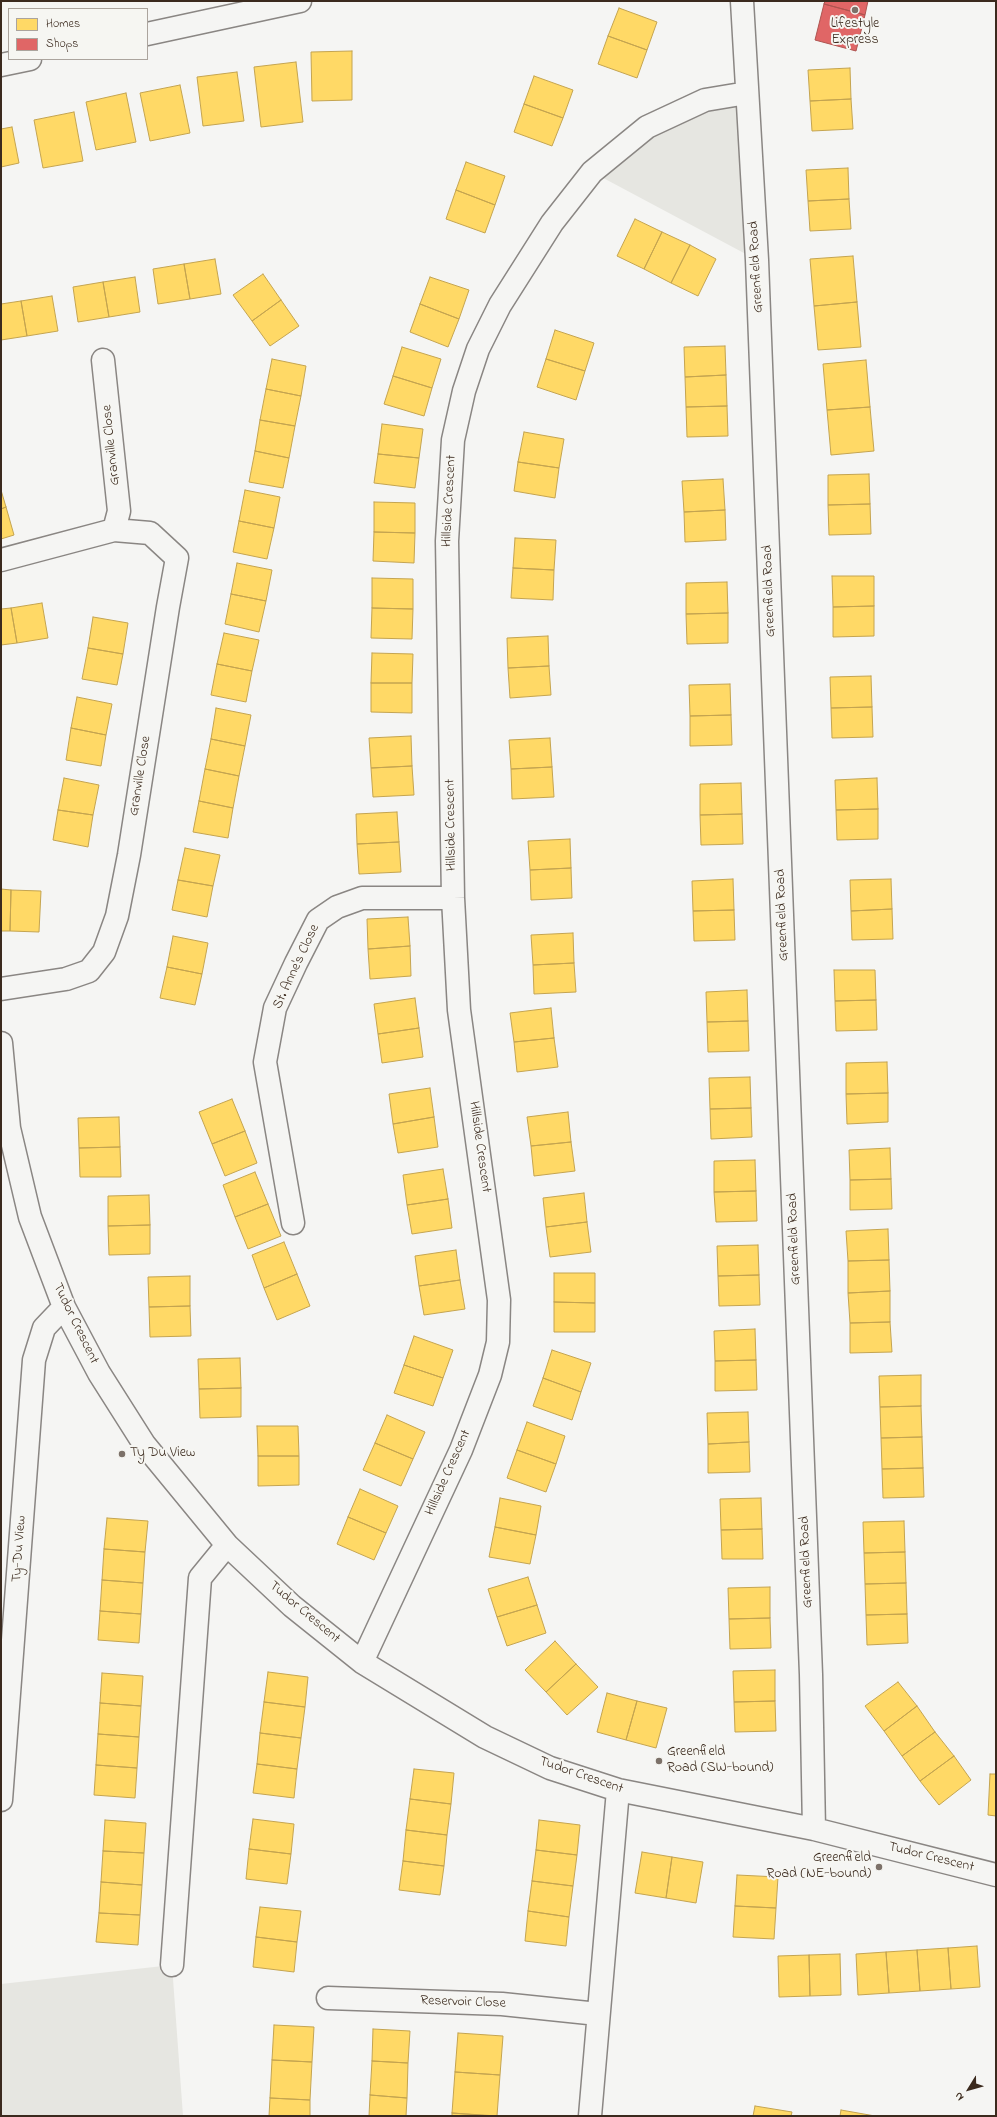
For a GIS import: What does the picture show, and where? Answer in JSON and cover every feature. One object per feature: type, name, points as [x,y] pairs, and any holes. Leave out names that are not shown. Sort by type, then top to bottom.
[{"type":"street","points":[[148,34],[300,1]]},
{"type":"street","name":"Greenfield Road","points":[[742,1],[758,268],[811,1674],[814,1829]]},
{"type":"street","points":[[1,65],[25,60]]},
{"type":"street","name":"Hillside Crescent","points":[[362,1662],[461,1450],[490,1375],[498,1342],[499,1300],[459,1010],[454,898],[447,541],[453,440],[464,391],[478,349],[500,305],[548,229],[592,172],[648,127],[705,100],[747,93]]},
{"type":"street","name":"Granville Close","points":[[102,360],[119,511],[114,530]]},
{"type":"street","name":"Granville Close","points":[[1,560],[114,530],[150,533],[177,558],[166,615],[129,855],[117,916],[104,952],[89,971],[66,979],[1,989]]},
{"type":"street","name":"St. Anne's Close","points":[[293,1223],[265,1062],[276,1008],[296,964],[318,920],[337,907],[362,898],[454,898]]},
{"type":"street","name":"Tudor Crescent","points":[[1,1043],[9,1128],[30,1217],[64,1307],[100,1373],[144,1444],[227,1545],[292,1606],[362,1662],[485,1737],[550,1768],[618,1790],[814,1829],[996,1874]]},
{"type":"street","name":"Ty-Du View","points":[[1,1800],[34,1360],[44,1328],[64,1307]]},
{"type":"street","points":[[172,1965],[200,1578],[227,1545]]},
{"type":"street","points":[[590,2116],[618,1790]]},
{"type":"street","name":"Reservoir Close","points":[[328,1998],[502,2004],[598,2014]]},
{"type":"shaded area","points":[[747,93],[757,260],[592,172],[647,127]]},
{"type":"shaded area","points":[[172,1965],[183,2116],[1,2116],[1,1984]]},
{"type":"building: Homes","points":[[619,8],[657,22],[647,50],[608,36]]},
{"type":"building: Homes","points":[[608,36],[647,50],[637,78],[598,64]]},
{"type":"building: Homes","points":[[352,51],[352,100],[312,101],[311,52]]},
{"type":"building: Homes","points":[[296,62],[303,122],[261,127],[254,67]]},
{"type":"building: Homes","points":[[850,68],[851,99],[810,101],[808,70]]},
{"type":"building: Homes","points":[[237,72],[244,121],[203,126],[197,77]]},
{"type":"building: Homes","points":[[534,76],[573,90],[563,118],[524,104]]},
{"type":"building: Homes","points":[[180,85],[190,133],[150,141],[140,93]]},
{"type":"building: Homes","points":[[126,93],[136,142],[96,150],[86,102]]},
{"type":"building: Homes","points":[[851,99],[853,129],[812,131],[810,101]]},
{"type":"building: Homes","points":[[524,104],[563,118],[552,146],[514,132]]},
{"type":"building: Homes","points":[[74,112],[83,161],[43,168],[34,120]]},
{"type":"building: Homes","points":[[12,127],[19,163],[1,167],[1,129]]},
{"type":"building: Homes","points":[[466,162],[505,176],[495,205],[456,190]]},
{"type":"building: Homes","points":[[848,168],[849,199],[808,201],[806,170]]},
{"type":"building: Homes","points":[[456,190],[495,205],[485,233],[446,219]]},
{"type":"building: Homes","points":[[849,199],[851,229],[810,231],[808,201]]},
{"type":"building: Homes","points":[[635,219],[662,232],[644,269],[617,256]]},
{"type":"building: Homes","points":[[662,232],[690,245],[671,283],[644,269]]},
{"type":"building: Homes","points":[[690,245],[716,259],[698,296],[671,283]]},
{"type":"building: Homes","points":[[853,256],[857,302],[814,306],[810,259]]},
{"type":"building: Homes","points":[[215,259],[221,294],[190,299],[184,264]]},
{"type":"building: Homes","points":[[184,264],[190,299],[158,304],[153,269]]},
{"type":"building: Homes","points":[[263,274],[281,300],[252,321],[233,295]]},
{"type":"building: Homes","points":[[135,277],[140,312],[109,317],[103,282]]},
{"type":"building: Homes","points":[[430,277],[469,290],[459,319],[420,304]]},
{"type":"building: Homes","points":[[103,282],[109,317],[78,322],[73,287]]},
{"type":"building: Homes","points":[[52,296],[58,331],[27,336],[21,301]]},
{"type":"building: Homes","points":[[281,300],[299,326],[270,346],[252,321]]},
{"type":"building: Homes","points":[[21,301],[27,336],[1,340],[1,304]]},
{"type":"building: Homes","points":[[857,302],[861,347],[818,350],[814,306]]},
{"type":"building: Homes","points":[[420,304],[459,319],[448,347],[410,332]]},
{"type":"building: Homes","points":[[555,330],[594,343],[585,371],[546,359]]},
{"type":"building: Homes","points":[[725,346],[726,375],[685,377],[684,347]]},
{"type":"building: Homes","points":[[402,347],[441,359],[432,388],[393,376]]},
{"type":"building: Homes","points":[[272,359],[306,366],[301,396],[266,389]]},
{"type":"building: Homes","points":[[546,359],[585,371],[576,400],[537,387]]},
{"type":"building: Homes","points":[[866,360],[870,407],[827,410],[823,364]]},
{"type":"building: Homes","points":[[726,375],[727,406],[686,407],[685,377]]},
{"type":"building: Homes","points":[[393,376],[432,388],[424,416],[384,404]]},
{"type":"building: Homes","points":[[266,389],[301,396],[295,426],[260,420]]},
{"type":"building: Homes","points":[[727,406],[728,436],[687,437],[686,407]]},
{"type":"building: Homes","points":[[870,407],[874,451],[831,455],[827,410]]},
{"type":"building: Homes","points":[[260,420],[295,426],[289,458],[255,451]]},
{"type":"building: Homes","points":[[382,424],[423,429],[419,458],[378,454]]},
{"type":"building: Homes","points":[[524,432],[564,439],[559,468],[518,462]]},
{"type":"building: Homes","points":[[255,451],[289,458],[283,488],[249,482]]},
{"type":"building: Homes","points":[[378,454],[419,458],[415,488],[374,483]]},
{"type":"building: Homes","points":[[518,462],[559,468],[555,498],[514,491]]},
{"type":"building: Homes","points":[[869,474],[870,504],[828,505],[828,475]]},
{"type":"building: Homes","points":[[723,479],[725,510],[684,512],[682,481]]},
{"type":"building: Homes","points":[[1,490],[6,507],[1,509]]},
{"type":"building: Homes","points":[[245,490],[280,497],[274,528],[239,521]]},
{"type":"building: Homes","points":[[374,502],[415,503],[415,533],[374,532]]},
{"type":"building: Homes","points":[[870,504],[871,534],[829,535],[828,505]]},
{"type":"building: Homes","points":[[6,507],[14,535],[1,539],[1,509]]},
{"type":"building: Homes","points":[[725,510],[726,540],[685,542],[684,512]]},
{"type":"building: Homes","points":[[239,521],[274,528],[267,559],[233,552]]},
{"type":"building: Homes","points":[[374,532],[415,533],[414,563],[373,561]]},
{"type":"building: Homes","points":[[515,538],[556,540],[554,570],[513,568]]},
{"type":"building: Homes","points":[[237,563],[272,570],[266,601],[231,594]]},
{"type":"building: Homes","points":[[513,568],[554,570],[553,600],[511,598]]},
{"type":"building: Homes","points":[[832,576],[874,576],[874,606],[833,607]]},
{"type":"building: Homes","points":[[372,578],[413,579],[413,609],[372,608]]},
{"type":"building: Homes","points":[[727,582],[728,613],[686,614],[686,583]]},
{"type":"building: Homes","points":[[231,594],[266,601],[259,632],[225,624]]},
{"type":"building: Homes","points":[[42,603],[48,638],[17,643],[11,608]]},
{"type":"building: Homes","points":[[874,606],[874,636],[833,637],[833,607]]},
{"type":"building: Homes","points":[[11,608],[17,643],[1,645],[1,609]]},
{"type":"building: Homes","points":[[372,608],[413,609],[412,639],[371,638]]},
{"type":"building: Homes","points":[[728,613],[728,643],[687,644],[686,614]]},
{"type":"building: Homes","points":[[93,617],[128,623],[123,654],[88,648]]},
{"type":"building: Homes","points":[[224,633],[259,640],[252,671],[217,664]]},
{"type":"building: Homes","points":[[548,636],[549,666],[508,668],[507,638]]},
{"type":"building: Homes","points":[[88,648],[123,654],[117,685],[82,679]]},
{"type":"building: Homes","points":[[372,653],[413,654],[412,683],[371,683]]},
{"type":"building: Homes","points":[[217,664],[252,671],[246,702],[211,695]]},
{"type":"building: Homes","points":[[549,666],[551,695],[510,698],[508,668]]},
{"type":"building: Homes","points":[[871,676],[872,707],[831,708],[830,677]]},
{"type":"building: Homes","points":[[371,683],[412,683],[412,713],[371,712]]},
{"type":"building: Homes","points":[[730,684],[731,715],[690,716],[689,685]]},
{"type":"building: Homes","points":[[77,697],[112,704],[106,735],[71,728]]},
{"type":"building: Homes","points":[[872,707],[873,737],[832,738],[831,708]]},
{"type":"building: Homes","points":[[216,708],[251,715],[245,746],[211,739]]},
{"type":"building: Homes","points":[[731,715],[732,745],[690,746],[690,716]]},
{"type":"building: Homes","points":[[71,728],[106,735],[101,766],[66,760]]},
{"type":"building: Homes","points":[[411,736],[412,766],[371,768],[369,738]]},
{"type":"building: Homes","points":[[550,738],[552,767],[511,769],[509,740]]},
{"type":"building: Homes","points":[[211,739],[245,746],[239,776],[205,769]]},
{"type":"building: Homes","points":[[412,766],[414,795],[373,797],[371,768]]},
{"type":"building: Homes","points":[[552,767],[554,797],[512,799],[511,769]]},
{"type":"building: Homes","points":[[205,769],[239,776],[233,808],[199,801]]},
{"type":"building: Homes","points":[[64,778],[99,785],[93,815],[58,810]]},
{"type":"building: Homes","points":[[877,778],[878,809],[836,810],[835,780]]},
{"type":"building: Homes","points":[[741,783],[742,814],[700,815],[700,784]]},
{"type":"building: Homes","points":[[199,801],[233,808],[228,838],[193,832]]},
{"type":"building: Homes","points":[[878,809],[878,839],[837,840],[836,810]]},
{"type":"building: Homes","points":[[58,810],[93,815],[88,847],[53,840]]},
{"type":"building: Homes","points":[[397,812],[399,842],[357,844],[356,814]]},
{"type":"building: Homes","points":[[742,814],[743,844],[701,845],[700,815]]},
{"type":"building: Homes","points":[[570,839],[571,868],[530,870],[528,841]]},
{"type":"building: Homes","points":[[399,842],[401,872],[359,874],[357,844]]},
{"type":"building: Homes","points":[[185,848],[220,855],[213,886],[178,880]]},
{"type":"building: Homes","points":[[571,868],[572,898],[531,900],[530,870]]},
{"type":"building: Homes","points":[[733,879],[734,910],[693,911],[692,881]]},
{"type":"building: Homes","points":[[891,879],[892,909],[851,911],[850,880]]},
{"type":"building: Homes","points":[[178,880],[213,886],[207,917],[172,910]]},
{"type":"building: Homes","points":[[1,889],[11,890],[10,931],[1,931]]},
{"type":"building: Homes","points":[[11,890],[41,891],[39,932],[10,931]]},
{"type":"building: Homes","points":[[892,909],[893,939],[852,940],[851,911]]},
{"type":"building: Homes","points":[[734,910],[735,940],[694,941],[693,911]]},
{"type":"building: Homes","points":[[408,917],[410,946],[368,949],[367,919]]},
{"type":"building: Homes","points":[[573,933],[574,963],[533,965],[531,935]]},
{"type":"building: Homes","points":[[173,936],[208,943],[202,974],[167,967]]},
{"type":"building: Homes","points":[[410,946],[411,976],[370,979],[368,949]]},
{"type":"building: Homes","points":[[574,963],[576,992],[534,994],[533,965]]},
{"type":"building: Homes","points":[[167,967],[202,974],[195,1005],[160,998]]},
{"type":"building: Homes","points":[[834,970],[875,970],[876,1000],[835,1001]]},
{"type":"building: Homes","points":[[747,990],[748,1021],[707,1022],[706,992]]},
{"type":"building: Homes","points":[[415,998],[419,1028],[378,1034],[374,1004]]},
{"type":"building: Homes","points":[[876,1000],[877,1030],[836,1031],[835,1001]]},
{"type":"building: Homes","points":[[551,1008],[554,1038],[514,1042],[510,1013]]},
{"type":"building: Homes","points":[[748,1021],[749,1051],[708,1052],[707,1022]]},
{"type":"building: Homes","points":[[419,1028],[423,1057],[382,1063],[378,1034]]},
{"type":"building: Homes","points":[[554,1038],[558,1067],[517,1072],[514,1042]]},
{"type":"building: Homes","points":[[887,1062],[888,1093],[846,1094],[846,1063]]},
{"type":"building: Homes","points":[[750,1077],[751,1108],[710,1109],[709,1078]]},
{"type":"building: Homes","points":[[430,1088],[434,1117],[393,1124],[389,1094]]},
{"type":"building: Homes","points":[[888,1093],[888,1122],[847,1124],[846,1094]]},
{"type":"building: Homes","points":[[232,1099],[245,1131],[212,1144],[199,1112]]},
{"type":"building: Homes","points":[[751,1108],[752,1137],[711,1139],[710,1109]]},
{"type":"building: Homes","points":[[568,1112],[571,1142],[531,1146],[527,1117]]},
{"type":"building: Homes","points":[[119,1117],[120,1147],[79,1148],[78,1118]]},
{"type":"building: Homes","points":[[434,1117],[438,1147],[398,1153],[393,1124]]},
{"type":"building: Homes","points":[[245,1131],[257,1163],[225,1176],[212,1144]]},
{"type":"building: Homes","points":[[571,1142],[575,1171],[534,1176],[531,1146]]},
{"type":"building: Homes","points":[[120,1147],[121,1177],[80,1177],[79,1148]]},
{"type":"building: Homes","points":[[890,1148],[891,1179],[850,1180],[849,1150]]},
{"type":"building: Homes","points":[[755,1160],[756,1191],[714,1192],[714,1161]]},
{"type":"building: Homes","points":[[443,1169],[448,1199],[407,1205],[403,1175]]},
{"type":"building: Homes","points":[[255,1172],[268,1204],[235,1217],[223,1185]]},
{"type":"building: Homes","points":[[891,1179],[892,1209],[850,1210],[850,1180]]},
{"type":"building: Homes","points":[[756,1191],[757,1221],[716,1222],[714,1192]]},
{"type":"building: Homes","points":[[584,1193],[587,1222],[546,1227],[543,1198]]},
{"type":"building: Homes","points":[[149,1195],[150,1225],[108,1226],[108,1196]]},
{"type":"building: Homes","points":[[448,1199],[452,1228],[412,1234],[407,1205]]},
{"type":"building: Homes","points":[[268,1204],[281,1236],[248,1249],[235,1217]]},
{"type":"building: Homes","points":[[587,1222],[591,1252],[550,1257],[546,1227]]},
{"type":"building: Homes","points":[[150,1225],[150,1254],[109,1255],[108,1226]]},
{"type":"building: Homes","points":[[888,1229],[889,1260],[848,1261],[846,1231]]},
{"type":"building: Homes","points":[[284,1242],[297,1274],[264,1288],[252,1255]]},
{"type":"building: Homes","points":[[758,1245],[759,1275],[718,1276],[717,1246]]},
{"type":"building: Homes","points":[[456,1250],[460,1280],[419,1286],[415,1256]]},
{"type":"building: Homes","points":[[889,1260],[890,1291],[848,1293],[848,1261]]},
{"type":"building: Homes","points":[[554,1273],[595,1273],[595,1303],[554,1302]]},
{"type":"building: Homes","points":[[297,1274],[310,1306],[277,1320],[264,1288]]},
{"type":"building: Homes","points":[[759,1275],[760,1305],[719,1306],[718,1276]]},
{"type":"building: Homes","points":[[190,1276],[190,1306],[149,1307],[148,1277]]},
{"type":"building: Homes","points":[[460,1280],[465,1309],[424,1315],[419,1286]]},
{"type":"building: Homes","points":[[890,1291],[890,1322],[850,1323],[848,1293]]},
{"type":"building: Homes","points":[[554,1302],[595,1303],[595,1332],[554,1332]]},
{"type":"building: Homes","points":[[190,1306],[191,1336],[150,1337],[149,1307]]},
{"type":"building: Homes","points":[[890,1322],[892,1352],[850,1353],[850,1323]]},
{"type":"building: Homes","points":[[755,1329],[756,1360],[715,1361],[714,1331]]},
{"type":"building: Homes","points":[[414,1336],[453,1350],[443,1378],[404,1365]]},
{"type":"building: Homes","points":[[552,1350],[591,1363],[581,1392],[543,1378]]},
{"type":"building: Homes","points":[[240,1358],[241,1388],[199,1389],[198,1359]]},
{"type":"building: Homes","points":[[756,1360],[757,1390],[715,1391],[715,1361]]},
{"type":"building: Homes","points":[[404,1365],[443,1378],[433,1406],[394,1393]]},
{"type":"building: Homes","points":[[921,1375],[921,1406],[880,1407],[879,1376]]},
{"type":"building: Homes","points":[[543,1378],[581,1392],[572,1420],[533,1406]]},
{"type":"building: Homes","points":[[241,1388],[241,1417],[200,1418],[199,1389]]},
{"type":"building: Homes","points":[[921,1406],[922,1437],[881,1438],[880,1407]]},
{"type":"building: Homes","points":[[748,1412],[749,1442],[708,1444],[707,1413]]},
{"type":"building: Homes","points":[[387,1415],[425,1432],[413,1459],[375,1443]]},
{"type":"building: Homes","points":[[527,1422],[565,1436],[556,1464],[517,1450]]},
{"type":"building: Homes","points":[[257,1426],[298,1426],[299,1456],[258,1456]]},
{"type":"building: Homes","points":[[922,1437],[923,1468],[882,1469],[881,1438]]},
{"type":"building: Homes","points":[[749,1442],[750,1472],[708,1473],[708,1444]]},
{"type":"building: Homes","points":[[375,1443],[413,1459],[401,1486],[363,1470]]},
{"type":"building: Homes","points":[[517,1450],[556,1464],[546,1492],[507,1478]]},
{"type":"building: Homes","points":[[258,1456],[299,1456],[299,1485],[258,1486]]},
{"type":"building: Homes","points":[[923,1468],[924,1497],[883,1498],[882,1469]]},
{"type":"building: Homes","points":[[360,1489],[398,1506],[386,1533],[348,1517]]},
{"type":"building: Homes","points":[[500,1498],[541,1506],[536,1535],[495,1527]]},
{"type":"building: Homes","points":[[761,1498],[762,1529],[721,1530],[720,1499]]},
{"type":"building: Homes","points":[[348,1517],[386,1533],[374,1560],[337,1544]]},
{"type":"building: Homes","points":[[107,1518],[148,1521],[145,1552],[104,1549]]},
{"type":"building: Homes","points":[[904,1521],[905,1552],[864,1553],[863,1522]]},
{"type":"building: Homes","points":[[495,1527],[536,1535],[530,1564],[489,1557]]},
{"type":"building: Homes","points":[[762,1529],[763,1559],[722,1559],[721,1530]]},
{"type":"building: Homes","points":[[104,1549],[145,1552],[143,1583],[102,1580]]},
{"type":"building: Homes","points":[[905,1552],[906,1583],[865,1584],[864,1553]]},
{"type":"building: Homes","points":[[528,1577],[537,1605],[497,1617],[488,1589]]},
{"type":"building: Homes","points":[[102,1580],[143,1583],[141,1614],[100,1611]]},
{"type":"building: Homes","points":[[906,1583],[907,1614],[866,1615],[865,1584]]},
{"type":"building: Homes","points":[[770,1587],[770,1618],[729,1619],[728,1588]]},
{"type":"building: Homes","points":[[537,1605],[546,1633],[507,1646],[497,1617]]},
{"type":"building: Homes","points":[[100,1611],[141,1614],[139,1643],[98,1640]]},
{"type":"building: Homes","points":[[907,1614],[908,1643],[867,1645],[866,1615]]},
{"type":"building: Homes","points":[[770,1618],[771,1648],[730,1649],[729,1619]]},
{"type":"building: Homes","points":[[555,1641],[576,1664],[546,1692],[525,1670]]},
{"type":"building: Homes","points":[[576,1664],[598,1687],[567,1715],[546,1692]]},
{"type":"building: Homes","points":[[775,1670],[775,1701],[734,1702],[733,1671]]},
{"type":"building: Homes","points":[[268,1672],[308,1677],[305,1707],[264,1702]]},
{"type":"building: Homes","points":[[102,1673],[143,1676],[141,1706],[100,1703]]},
{"type":"building: Homes","points":[[898,1682],[917,1706],[884,1731],[865,1706]]},
{"type":"building: Homes","points":[[607,1693],[637,1701],[626,1740],[597,1732]]},
{"type":"building: Homes","points":[[637,1701],[667,1708],[656,1748],[626,1740]]},
{"type":"building: Homes","points":[[775,1701],[776,1731],[735,1732],[734,1702]]},
{"type":"building: Homes","points":[[264,1702],[305,1707],[301,1738],[260,1733]]},
{"type":"building: Homes","points":[[100,1703],[141,1706],[139,1737],[98,1734]]},
{"type":"building: Homes","points":[[917,1706],[935,1732],[902,1756],[884,1731]]},
{"type":"building: Homes","points":[[935,1732],[954,1756],[920,1781],[902,1756]]},
{"type":"building: Homes","points":[[260,1733],[301,1738],[297,1769],[257,1764]]},
{"type":"building: Homes","points":[[98,1734],[139,1737],[137,1768],[96,1765]]},
{"type":"building: Homes","points":[[954,1756],[971,1780],[939,1805],[920,1781]]},
{"type":"building: Homes","points":[[257,1764],[297,1769],[294,1798],[253,1793]]},
{"type":"building: Homes","points":[[96,1765],[137,1768],[135,1798],[94,1795]]},
{"type":"building: Homes","points":[[414,1769],[454,1773],[451,1804],[410,1799]]},
{"type":"building: Homes","points":[[990,1774],[996,1774],[996,1816],[988,1815]]},
{"type":"building: Homes","points":[[410,1799],[451,1804],[447,1835],[406,1830]]},
{"type":"building: Homes","points":[[253,1819],[294,1824],[291,1854],[249,1849]]},
{"type":"building: Homes","points":[[105,1820],[146,1823],[144,1853],[103,1851]]},
{"type":"building: Homes","points":[[539,1820],[580,1825],[577,1855],[536,1850]]},
{"type":"building: Homes","points":[[406,1830],[447,1835],[444,1866],[403,1861]]},
{"type":"building: Homes","points":[[249,1849],[291,1854],[287,1884],[246,1879]]},
{"type":"building: Homes","points":[[536,1850],[577,1855],[573,1886],[532,1881]]},
{"type":"building: Homes","points":[[103,1851],[144,1853],[142,1885],[101,1882]]},
{"type":"building: Homes","points":[[642,1852],[672,1857],[666,1898],[635,1893]]},
{"type":"building: Homes","points":[[672,1857],[703,1862],[696,1903],[666,1898]]},
{"type":"building: Homes","points":[[403,1861],[444,1866],[440,1895],[399,1890]]},
{"type":"building: Homes","points":[[737,1875],[778,1877],[776,1908],[735,1906]]},
{"type":"building: Homes","points":[[532,1881],[573,1886],[569,1917],[528,1911]]},
{"type":"building: Homes","points":[[101,1882],[142,1885],[140,1915],[99,1913]]},
{"type":"building: Homes","points":[[735,1906],[776,1908],[774,1939],[733,1937]]},
{"type":"building: Homes","points":[[260,1907],[301,1911],[297,1942],[256,1937]]},
{"type":"building: Homes","points":[[528,1911],[569,1917],[566,1946],[525,1941]]},
{"type":"building: Homes","points":[[99,1913],[140,1915],[138,1945],[96,1942]]},
{"type":"building: Homes","points":[[256,1937],[297,1942],[294,1972],[253,1967]]},
{"type":"building: Homes","points":[[977,1946],[980,1987],[951,1989],[948,1948]]},
{"type":"building: Homes","points":[[948,1948],[951,1989],[920,1991],[917,1950]]},
{"type":"building: Homes","points":[[917,1950],[920,1991],[889,1993],[886,1952]]},
{"type":"building: Homes","points":[[886,1952],[889,1993],[858,1995],[856,1954]]},
{"type":"building: Homes","points":[[840,1954],[841,1995],[810,1996],[809,1955]]},
{"type":"building: Homes","points":[[809,1955],[810,1996],[779,1997],[778,1956]]},
{"type":"building: Homes","points":[[274,2025],[314,2027],[312,2062],[272,2060]]},
{"type":"building: Homes","points":[[373,2029],[410,2031],[408,2063],[372,2061]]},
{"type":"building: Homes","points":[[458,2033],[503,2036],[500,2075],[455,2072]]},
{"type":"building: Homes","points":[[272,2060],[312,2062],[310,2100],[270,2098]]},
{"type":"building: Homes","points":[[372,2061],[408,2063],[407,2098],[370,2095]]},
{"type":"building: Homes","points":[[455,2072],[500,2075],[497,2116],[452,2113]]},
{"type":"building: Homes","points":[[370,2095],[407,2098],[406,2116],[369,2116]]},
{"type":"building: Homes","points":[[270,2098],[310,2100],[310,2116],[269,2116]]},
{"type":"building: Homes","points":[[755,2106],[792,2112],[791,2116],[753,2116]]},
{"type":"building: Homes","points":[[841,2110],[875,2116],[840,2116]]},
{"type":"building: Homes","points":[[452,2113],[491,2116],[452,2116]]},
{"type":"building: Shops","name":"Lifestyle Express","points":[[825,1],[868,1],[865,15],[824,4]]},
{"type":"building: Shops","points":[[824,4],[865,15],[856,51],[815,40]]},
{"type":"place","name":"Lifestyle Express","points":[[855,10]]},
{"type":"place","name":"Ty Du View","points":[[122,1454]]},
{"type":"place","name":"Greenfield Road (SW-bound)","points":[[659,1761]]},
{"type":"place","name":"Greenfield Road (NE-bound)","points":[[879,1867]]}]
